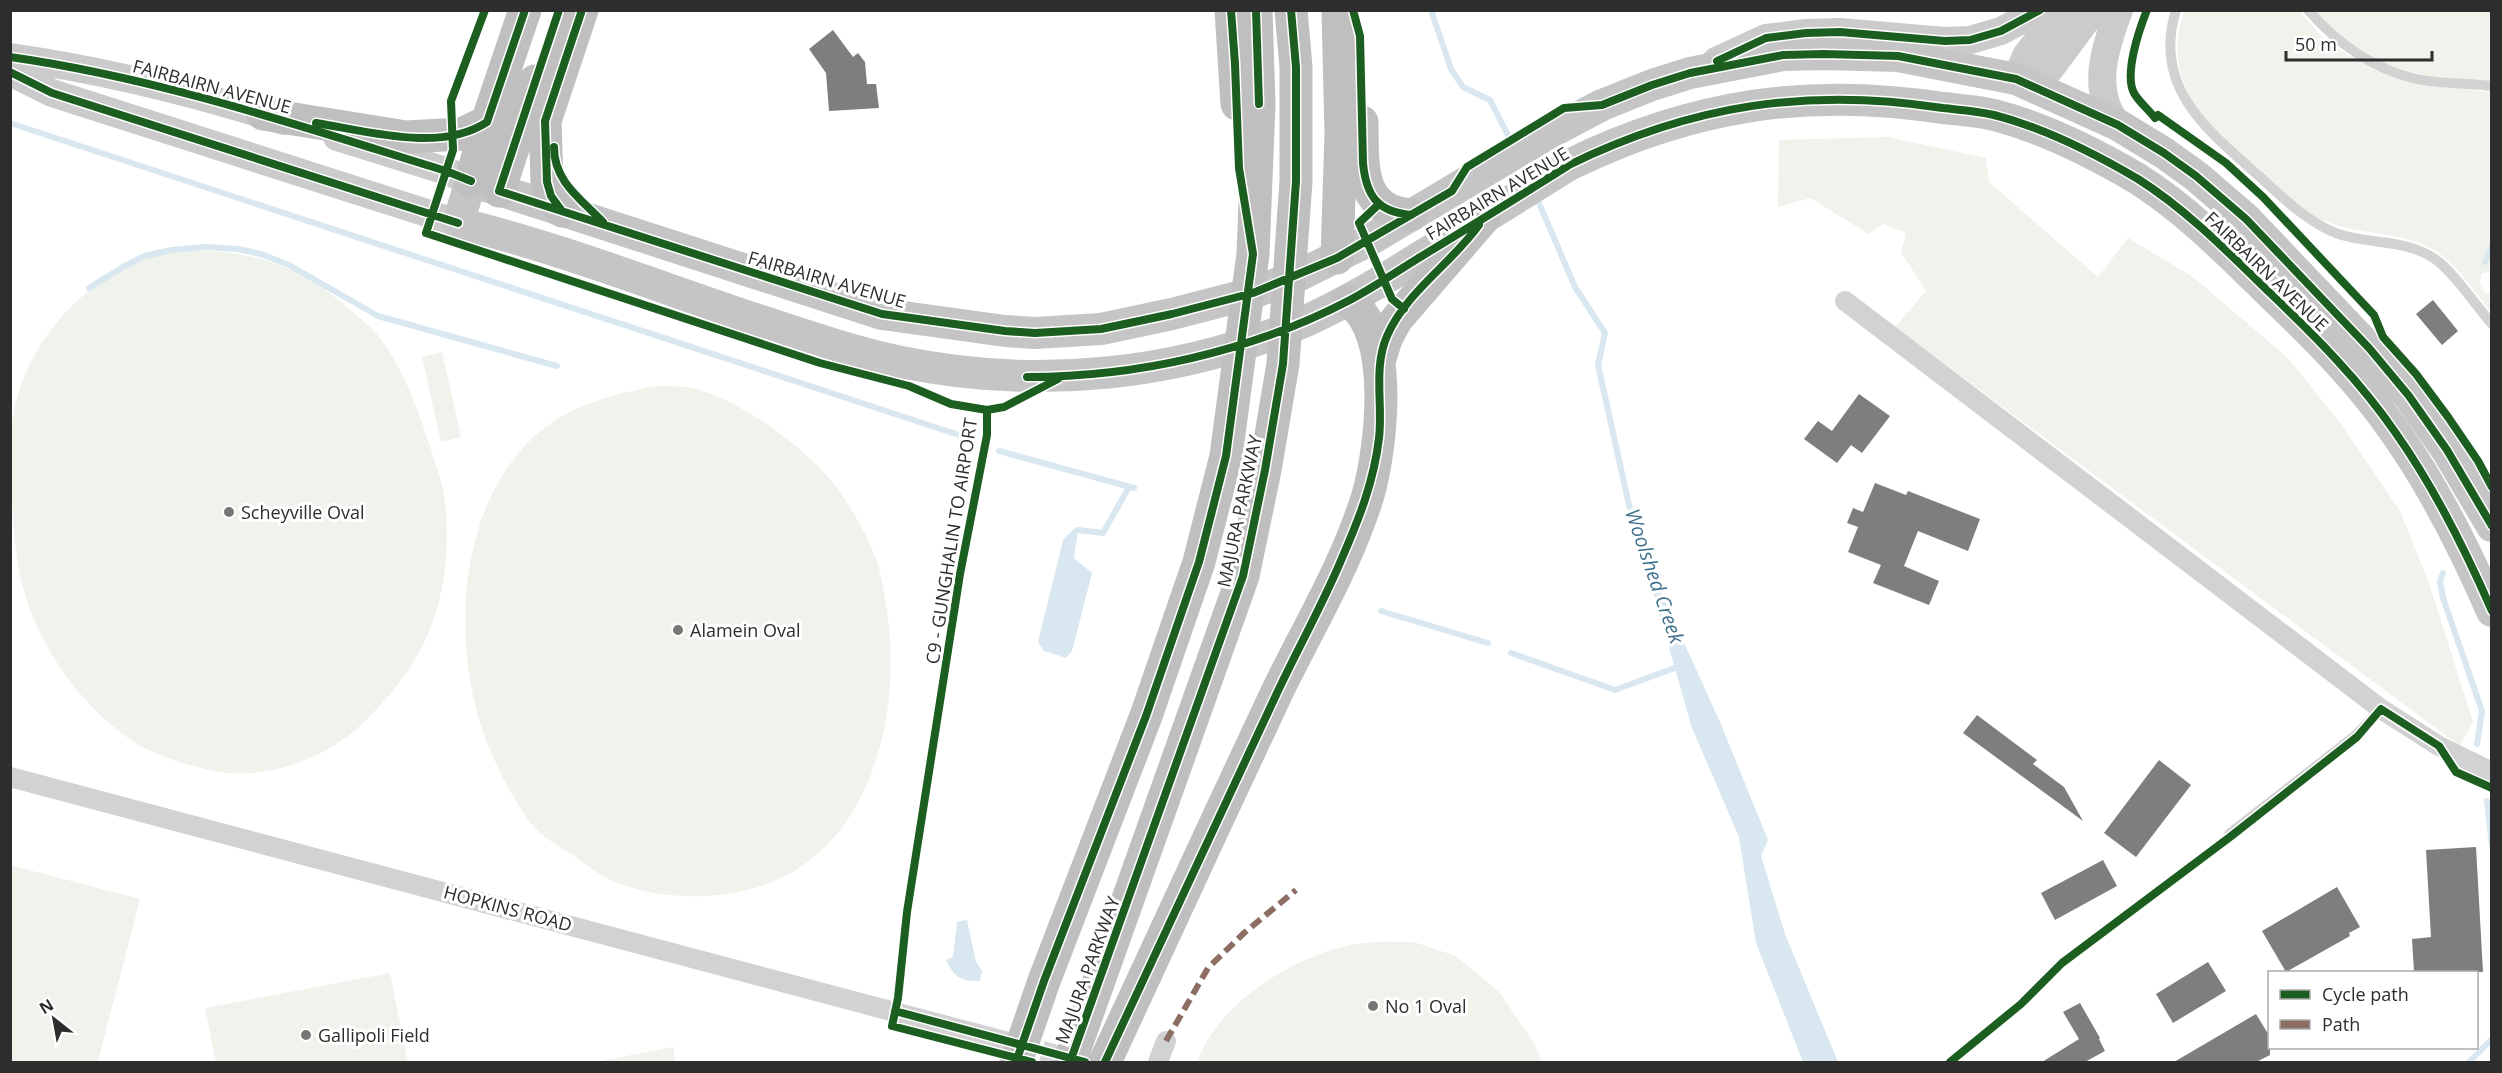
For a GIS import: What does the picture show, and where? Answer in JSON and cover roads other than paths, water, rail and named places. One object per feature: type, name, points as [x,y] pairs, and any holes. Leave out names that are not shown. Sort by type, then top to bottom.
[{"type":"highway","points":[[485,186],[487,122],[525,10]]},
{"type":"highway","points":[[485,186],[559,10]]},
{"type":"highway","points":[[562,211],[551,196],[547,182],[545,122],[582,10]]},
{"type":"highway","points":[[1231,10],[1239,168],[1253,254]]},
{"type":"highway","name":"MAJURA PARKWAY","points":[[1010,1052],[1044,981],[1146,716],[1199,562],[1226,456],[1253,254],[1258,139],[1256,10]]},
{"type":"highway","name":"MAJURA PARKWAY","points":[[1070,1062],[1243,576],[1265,470],[1282,364],[1293,242],[1296,68],[1291,10]]},
{"type":"highway","points":[[1337,258],[1341,134],[1338,10]]},
{"type":"highway","points":[[1353,10],[1360,36],[1365,182],[1370,193],[1382,207],[1397,214],[1411,215]]},
{"type":"highway","points":[[263,114],[406,137],[462,134],[487,122]]},
{"type":"highway","points":[[1379,362],[1386,339],[1396,320],[1488,215]]},
{"type":"highway","points":[[1105,1062],[1272,703],[1341,563],[1368,494],[1379,438],[1379,362],[1364,317],[1340,298]]},
{"type":"main road","points":[[1690,73],[1766,38],[1840,32],[1931,40],[1970,40],[2001,31],[2040,10]]},
{"type":"main road","points":[[2026,83],[2027,54],[2063,10]]},
{"type":"main road","points":[[2006,118],[2026,83],[2094,10]]},
{"type":"main road","points":[[2118,125],[2107,107],[2102,75],[2109,37],[2119,10]]},
{"type":"main road","name":"FAIRBAIRN AVENUE","points":[[10,57],[71,65],[263,114],[446,171],[485,186],[882,314],[968,327],[1035,333],[1101,328],[1172,314],[1253,293],[1337,258],[1549,133],[1602,105],[1652,85],[1690,73],[1783,55],[1898,56],[2026,83],[2118,125],[2196,176],[2246,219],[2369,348],[2409,396],[2447,450],[2492,526]]},
{"type":"main road","name":"FAIRBAIRN AVENUE","points":[[10,72],[52,93],[472,226],[819,340],[897,361],[962,371],[1049,377],[1121,371],[1158,365],[1238,346],[1308,320],[1340,298],[1488,215],[1569,165],[1606,147],[1687,118],[1737,107],[1790,100],[1873,99],[1985,113],[2006,118],[2090,152],[2153,189],[2212,238],[2310,333],[2366,394],[2395,431],[2455,534],[2492,611]]},
{"type":"main road","points":[[472,226],[485,186]]},
{"type":"main road","points":[[1253,293],[1313,290],[1340,298],[1337,258]]},
{"type":"street","points":[[1845,301],[2381,709],[2439,746],[2487,765]]},
{"type":"street","name":"HOPKINS ROAD","points":[[10,777],[104,800],[1010,1052]]},
{"type":"street","points":[[1158,1062],[1166,1041]]},
{"type":"lane","points":[[2176,10],[2168,43],[2172,70],[2197,118],[2220,141],[2302,214],[2332,231],[2415,248],[2437,260],[2492,324]]},
{"type":"lane","points":[[2308,10],[2339,41],[2375,64],[2414,78],[2492,86]]},
{"type":"lane","points":[[2229,834],[2356,735],[2381,709]]},
{"type":"waterway","name":"Woolshed Creek","points":[[1431,10],[1451,69],[1463,87],[1490,100],[1513,145]]},
{"type":"waterway","points":[[10,123],[965,437]]},
{"type":"waterway","name":"Woolshed Creek","points":[[1520,160],[1529,181]]},
{"type":"waterway","name":"Woolshed Creek","points":[[1536,196],[1575,287],[1605,333],[1598,365],[1633,523],[1643,553]]},
{"type":"waterway","points":[[2485,262],[2492,246]]},
{"type":"waterway","points":[[89,288],[144,256],[172,250],[206,247],[238,249],[261,254],[289,265],[378,316],[557,366]]},
{"type":"waterway","points":[[999,451],[1134,488]]},
{"type":"waterway","points":[[1078,530],[1103,533],[1129,487]]},
{"type":"waterway","points":[[2443,573],[2440,581],[2443,598],[2482,711],[2477,744]]},
{"type":"waterway","points":[[1381,611],[1488,643]]},
{"type":"waterway","points":[[1511,653],[1615,690],[1680,666]]},
{"type":"waterway","points":[[2487,801],[2492,846]]},
{"type":"waterway","points":[[2469,1062],[2492,1039]]},
{"type":"tunnel","points":[[1013,1043],[1080,1061]]},
{"type":"place","name":"Scheyville Oval","points":[[229,512]]},
{"type":"place","name":"Alamein Oval","points":[[678,630]]},
{"type":"place","name":"No 1 Oval","points":[[1373,1006]]},
{"type":"place","name":"Gallipoli Field","points":[[306,1035]]}]
